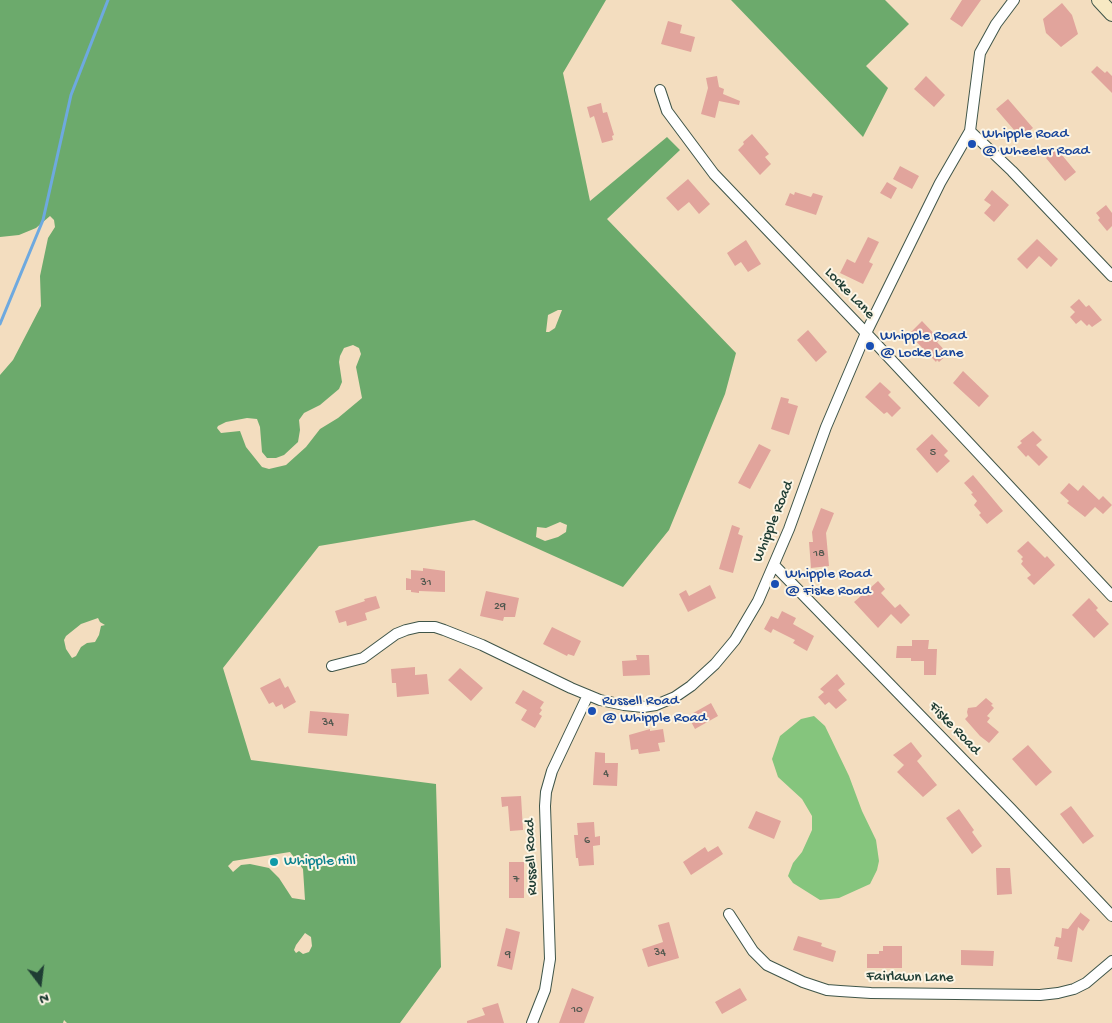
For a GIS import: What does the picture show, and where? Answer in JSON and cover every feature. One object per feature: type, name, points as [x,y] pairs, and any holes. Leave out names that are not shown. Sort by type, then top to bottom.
[{"type":"main road","points":[[1099,0],[1112,14]]},
{"type":"street","name":"Whipple Road","points":[[332,666],[363,658],[400,632],[426,626],[444,630],[482,646],[588,696],[614,704],[642,707],[661,703],[683,692],[715,664],[735,640],[758,601],[789,529],[826,428],[866,333],[940,183],[970,131],[980,53],[996,24],[1014,0]]},
{"type":"street","name":"Locke Lane","points":[[660,90],[667,111],[714,174],[1112,596]]},
{"type":"street","points":[[970,131],[1012,171],[1112,276]]},
{"type":"street","name":"Fiske Road","points":[[774,565],[1012,809],[1112,916]]},
{"type":"street","name":"Russell Road","points":[[532,1023],[545,990],[550,959],[546,792],[552,771],[588,696]]},
{"type":"street","name":"Fairlawn Lane","points":[[729,914],[753,951],[767,965],[803,982],[840,992],[940,994],[1058,993],[1074,989],[1086,983],[1112,962]]},
{"type":"green space","name":"Whipple Hill","points":[[0,0],[606,0],[563,73],[590,201],[667,137],[680,150],[607,219],[736,353],[725,394],[669,530],[623,587],[474,520],[319,546],[223,668],[251,760],[436,784],[441,967],[400,1023],[67,1023],[64,1020],[63,1023],[0,1023],[0,375],[13,360],[41,306],[40,276],[48,238],[55,227],[54,220],[50,216],[36,228],[19,235],[0,237]],"holes":[[[562,310],[555,328],[546,332],[548,315]],[[353,345],[359,348],[361,354],[356,367],[362,398],[338,418],[320,429],[306,447],[286,465],[269,469],[262,467],[246,447],[240,431],[221,433],[217,428],[226,422],[247,418],[257,419],[260,427],[262,452],[267,458],[276,458],[284,455],[298,442],[299,420],[304,413],[320,405],[339,389],[342,382],[340,356],[344,348]],[[560,522],[567,525],[566,532],[545,541],[536,537],[537,527],[546,528]],[[98,618],[105,625],[101,626],[95,642],[87,643],[81,647],[76,656],[72,658],[66,649],[64,640],[66,636],[81,624]],[[290,852],[303,869],[305,900],[292,898],[279,878],[269,868],[250,864],[241,865],[233,872],[228,866],[233,861]],[[305,933],[311,937],[312,946],[309,952],[303,954],[299,951],[296,953],[294,950]]]},
{"type":"green space","points":[[731,0],[885,0],[909,24],[866,66],[888,88],[863,137]]},
{"type":"green space","points":[[814,716],[825,726],[849,776],[862,811],[876,840],[879,861],[870,884],[839,898],[820,900],[793,883],[788,876],[793,863],[802,852],[812,830],[812,816],[802,799],[778,777],[772,759],[780,736],[801,719]]},
{"type":"building","points":[[962,0],[981,0],[962,27],[950,19]]},
{"type":"building","points":[[1062,3],[1072,15],[1078,34],[1061,47],[1046,33],[1043,19]]},
{"type":"building","points":[[668,21],[682,25],[680,33],[695,37],[691,52],[661,44]]},
{"type":"building","points":[[1097,66],[1112,76],[1112,93],[1091,72]]},
{"type":"building","points":[[717,76],[719,87],[724,89],[723,94],[740,101],[739,105],[719,101],[715,118],[701,114],[708,88],[706,78]]},
{"type":"building","points":[[926,76],[945,95],[934,107],[914,89]]},
{"type":"building","points":[[1008,99],[1033,128],[1021,138],[996,109]]},
{"type":"building","points":[[601,103],[603,113],[607,112],[614,135],[612,136],[613,140],[602,143],[594,116],[590,118],[587,107]]},
{"type":"building","points":[[752,134],[769,154],[765,157],[771,164],[760,175],[738,150],[744,144],[743,142]]},
{"type":"building","points":[[1057,149],[1076,172],[1065,181],[1046,158]]},
{"type":"building","points":[[900,166],[919,176],[912,189],[893,179]]},
{"type":"building","points":[[688,179],[710,204],[699,214],[689,202],[678,211],[666,198]]},
{"type":"building","points":[[887,182],[897,188],[891,199],[880,193]]},
{"type":"building","points":[[992,190],[1009,205],[994,222],[984,213],[991,205],[984,200]]},
{"type":"building","points":[[795,192],[811,197],[813,193],[823,196],[816,215],[785,205],[790,193],[794,195]]},
{"type":"building","points":[[1106,205],[1112,213],[1112,226],[1107,231],[1098,220],[1100,218],[1096,213]]},
{"type":"building","points":[[868,237],[879,242],[869,262],[873,264],[863,284],[840,273],[847,259],[855,263]]},
{"type":"building","points":[[1037,239],[1058,259],[1051,267],[1039,256],[1027,269],[1017,259]]},
{"type":"building","points":[[746,240],[761,264],[748,272],[741,262],[735,266],[727,253]]},
{"type":"building","points":[[1079,299],[1086,307],[1089,305],[1102,320],[1092,327],[1089,324],[1087,326],[1081,320],[1076,324],[1070,317],[1075,312],[1070,307]]},
{"type":"building","points":[[922,321],[940,340],[937,342],[948,354],[939,362],[937,360],[936,362],[909,334]]},
{"type":"building","points":[[808,330],[827,352],[816,362],[797,340]]},
{"type":"building","points":[[963,371],[989,396],[979,407],[953,383]]},
{"type":"building","points":[[880,382],[891,392],[888,395],[901,408],[892,417],[887,412],[884,414],[865,397]]},
{"type":"building","points":[[781,397],[789,399],[788,403],[798,406],[789,435],[771,429]]},
{"type":"building","points":[[1033,431],[1042,440],[1036,445],[1048,457],[1039,466],[1028,455],[1026,457],[1017,447],[1022,443],[1020,441]]},
{"type":"building","points":[[932,434],[948,451],[944,455],[950,461],[937,473],[916,449]]},
{"type":"building","points":[[759,444],[771,450],[750,489],[738,483]]},
{"type":"building","points":[[973,475],[1003,511],[987,524],[979,515],[981,513],[974,505],[977,501],[971,494],[973,493],[964,483]]},
{"type":"building","points":[[1069,483],[1078,491],[1083,485],[1099,500],[1103,496],[1112,505],[1103,514],[1095,507],[1085,517],[1067,503],[1069,501],[1060,493]]},
{"type":"building","points":[[821,508],[834,513],[826,533],[829,566],[811,568],[809,542],[813,542],[812,532]]},
{"type":"building","points":[[732,525],[740,528],[738,534],[743,536],[733,573],[719,569]]},
{"type":"building","points":[[1028,541],[1055,565],[1034,585],[1027,578],[1031,575],[1021,564],[1023,557],[1017,551]]},
{"type":"building","points":[[423,568],[445,571],[445,592],[419,591],[419,593],[406,590],[406,578],[411,579],[411,570],[423,571]]},
{"type":"building","points":[[878,581],[885,589],[881,593],[895,608],[900,604],[910,615],[901,624],[891,614],[878,628],[854,602]]},
{"type":"building","points":[[710,585],[716,598],[688,612],[679,594],[686,590],[689,596]]},
{"type":"building","points":[[486,591],[519,598],[515,617],[504,617],[503,621],[480,616]]},
{"type":"building","points":[[376,596],[380,608],[365,613],[367,620],[347,626],[346,621],[339,623],[335,611]]},
{"type":"building","points":[[1089,598],[1098,608],[1096,610],[1109,624],[1094,638],[1072,615]]},
{"type":"building","points":[[782,611],[796,618],[793,624],[814,636],[807,651],[793,643],[795,640],[773,629],[771,633],[764,629],[771,616],[778,619]]},
{"type":"building","points":[[552,627],[581,641],[574,656],[568,654],[567,656],[543,644]]},
{"type":"building","points":[[912,640],[929,640],[928,649],[937,649],[936,675],[924,675],[924,661],[911,661],[911,658],[896,658],[897,646],[912,646]]},
{"type":"building","points":[[636,655],[649,655],[650,675],[623,676],[622,661],[637,660]]},
{"type":"building","points":[[415,667],[415,675],[427,674],[429,694],[397,697],[396,683],[392,683],[391,669]]},
{"type":"building","points":[[460,668],[483,688],[471,701],[448,680]]},
{"type":"building","points":[[837,674],[845,684],[838,690],[847,700],[836,709],[829,702],[825,705],[818,697],[824,692],[820,689]]},
{"type":"building","points":[[280,678],[285,688],[288,686],[296,702],[284,709],[282,704],[276,707],[273,702],[269,704],[260,688]]},
{"type":"building","points":[[523,690],[544,702],[539,714],[542,716],[535,728],[521,720],[527,710],[515,703]]},
{"type":"building","points":[[986,698],[993,704],[991,705],[994,708],[987,716],[990,718],[987,722],[999,732],[989,743],[965,719],[968,716],[968,708],[976,707]]},
{"type":"building","points":[[711,703],[718,716],[695,729],[688,716]]},
{"type":"building","points":[[310,711],[349,714],[347,736],[308,733]]},
{"type":"building","points":[[650,729],[650,731],[663,729],[665,742],[658,743],[660,751],[639,754],[638,749],[631,750],[629,735]]},
{"type":"building","points":[[911,742],[922,756],[917,761],[937,785],[923,797],[897,772],[904,765],[893,755]]},
{"type":"building","points":[[1028,745],[1052,772],[1036,786],[1012,759]]},
{"type":"building","points":[[595,752],[605,753],[605,763],[618,763],[617,786],[593,785]]},
{"type":"building","points":[[521,796],[523,830],[510,831],[508,806],[502,807],[501,797]]},
{"type":"building","points":[[1071,806],[1094,836],[1083,844],[1060,814]]},
{"type":"building","points":[[959,809],[974,830],[972,832],[982,846],[972,854],[946,818]]},
{"type":"building","points":[[756,811],[781,821],[774,839],[748,828]]},
{"type":"building","points":[[594,822],[595,837],[600,836],[600,845],[593,846],[594,865],[579,866],[578,858],[576,858],[574,835],[578,835],[577,823]]},
{"type":"building","points":[[718,846],[723,854],[691,875],[683,862],[705,847],[708,852]]},
{"type":"building","points":[[509,862],[524,862],[524,898],[509,898]]},
{"type":"building","points":[[996,868],[1010,868],[1012,894],[997,895]]},
{"type":"building","points":[[1081,912],[1090,920],[1083,931],[1078,927],[1072,962],[1057,959],[1059,947],[1054,946],[1056,937],[1061,938],[1062,928],[1068,929]]},
{"type":"building","points":[[669,922],[679,958],[648,967],[642,949],[663,942],[658,925]]},
{"type":"building","points":[[506,928],[520,932],[512,970],[497,966]]},
{"type":"building","points":[[798,936],[822,943],[821,946],[836,951],[833,962],[793,950]]},
{"type":"building","points":[[883,946],[902,946],[902,968],[867,968],[867,954],[879,954],[879,951],[883,951]]},
{"type":"building","points":[[961,950],[994,951],[993,966],[961,965]]},
{"type":"building","points":[[572,988],[594,997],[584,1023],[559,1023]]},
{"type":"building","points":[[740,988],[747,1000],[722,1014],[715,1002]]},
{"type":"building","points":[[498,1003],[504,1023],[467,1023],[467,1021],[485,1015],[482,1008]]},
{"type":"waterway","points":[[0,324],[43,220],[71,95],[108,0]]},
{"type":"place","name":"Whipple Road @ Wheeler Road","points":[[972,144]]},
{"type":"place","name":"Whipple Road @ Locke Lane","points":[[870,346]]},
{"type":"place","name":"Whipple Road @ Fiske Road","points":[[775,584]]},
{"type":"place","name":"Russell Road @ Whipple Road","points":[[592,711]]},
{"type":"place","name":"Whipple Hill","points":[[274,862]]}]
